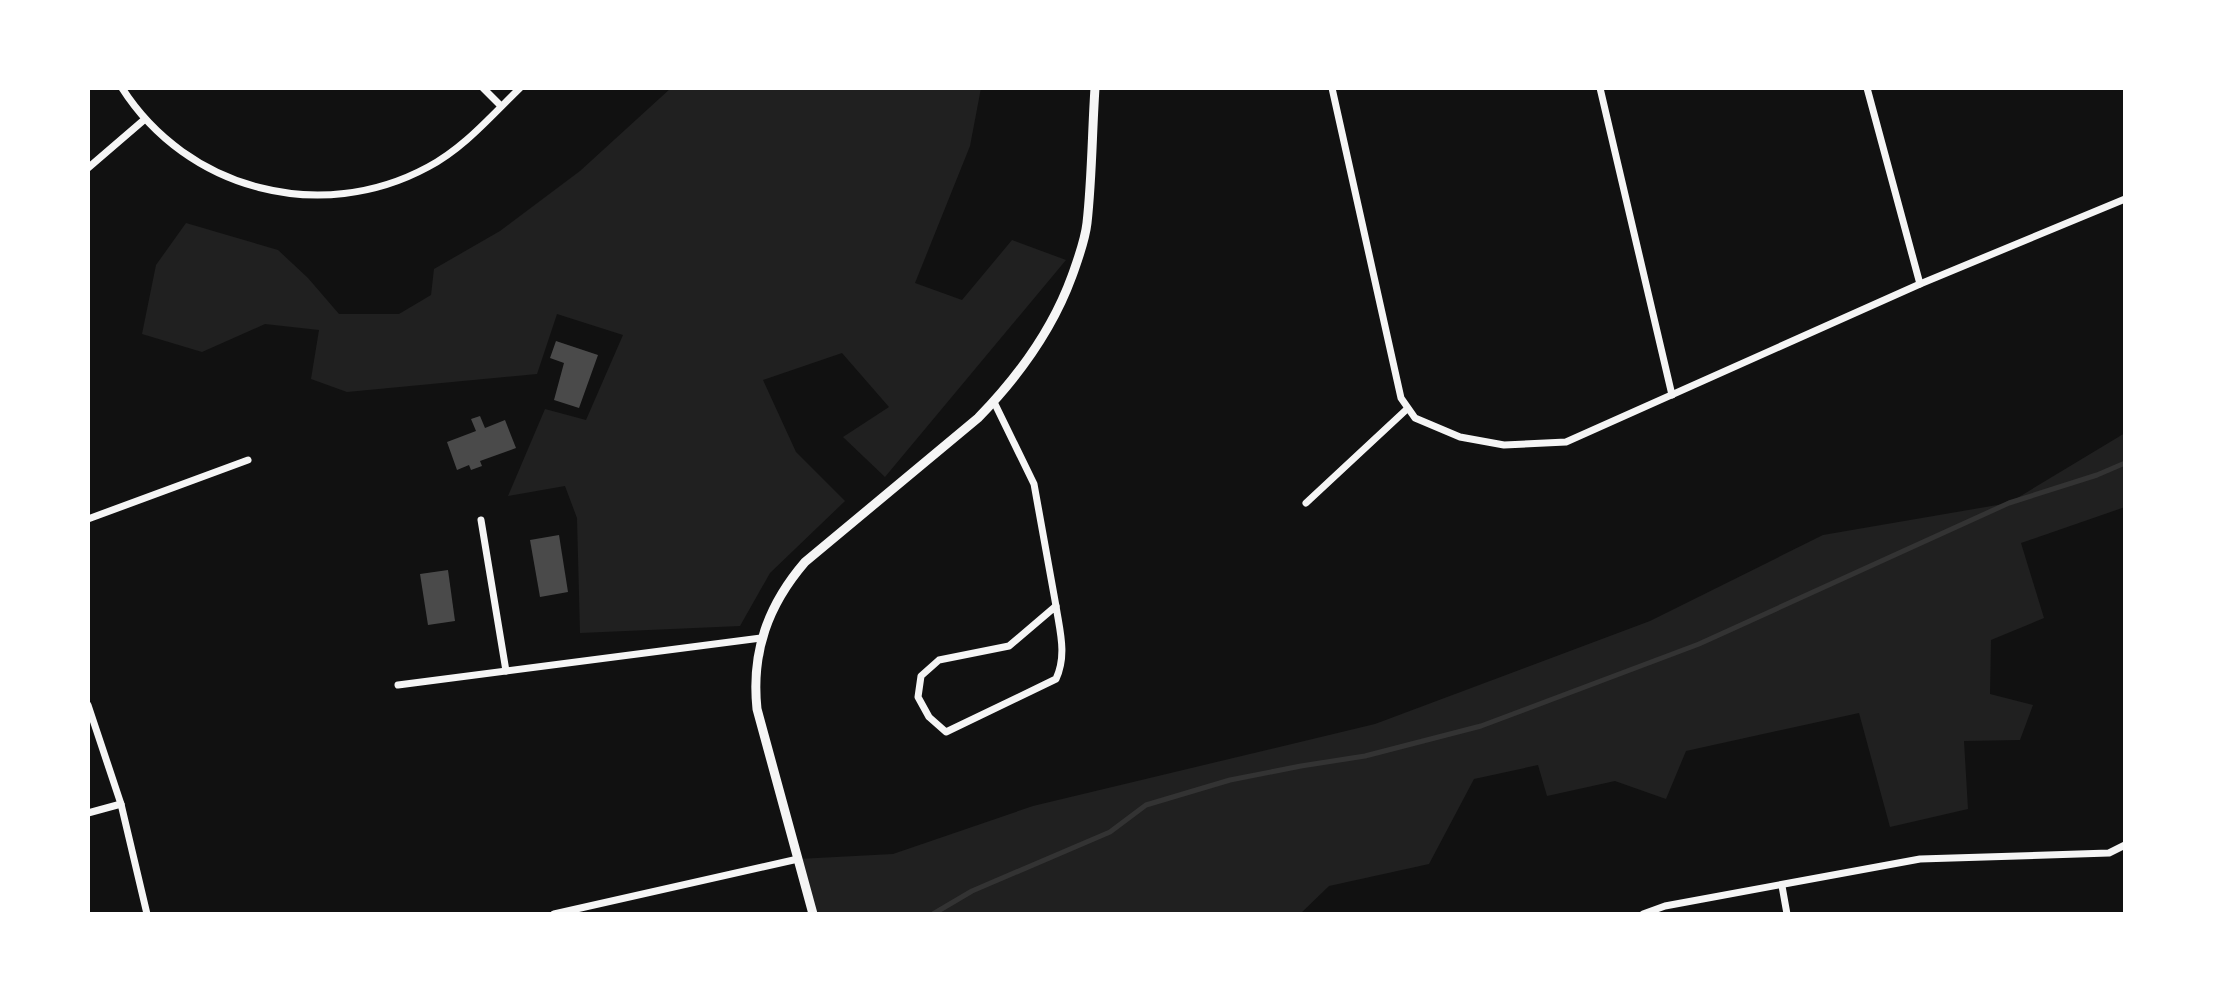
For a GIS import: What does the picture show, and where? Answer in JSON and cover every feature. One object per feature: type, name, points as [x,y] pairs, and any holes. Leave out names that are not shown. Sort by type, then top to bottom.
[{"type":"street","points":[[122,88],[145,119],[180,151],[200,164],[232,180],[290,195],[338,195],[385,186],[429,167],[467,140],[520,88]]},
{"type":"street","points":[[483,88],[501,106]]},
{"type":"street","points":[[813,914],[757,709],[755,673],[761,638],[778,598],[805,562],[978,418],[1028,362],[1048,330],[1078,262],[1087,225],[1095,88]]},
{"type":"street","points":[[1332,88],[1401,398],[1415,418],[1460,437],[1504,445],[1566,442],[1920,284],[2125,199]]},
{"type":"street","points":[[1600,88],[1672,395]]},
{"type":"street","points":[[1867,88],[1920,284]]},
{"type":"street","points":[[88,168],[145,119]]},
{"type":"street","points":[[994,402],[1034,484],[1056,606],[1063,646],[1062,666],[1056,679],[946,732],[929,717],[918,697],[921,676],[939,660],[1009,646],[1056,606]]},
{"type":"street","points":[[1306,503],[1407,409]]},
{"type":"street","points":[[88,519],[248,460]]},
{"type":"street","points":[[481,520],[506,671]]},
{"type":"street","points":[[398,685],[761,638]]},
{"type":"street","points":[[88,705],[121,804],[147,914]]},
{"type":"street","points":[[88,813],[121,804]]},
{"type":"street","points":[[1643,914],[1665,906],[1920,859],[2109,853],[2125,845]]},
{"type":"street","points":[[554,914],[798,859]]},
{"type":"street","points":[[1782,886],[1787,914]]},
{"type":"shaded area","points":[[671,88],[981,88],[970,146],[915,283],[962,300],[1012,240],[1066,260],[885,477],[843,437],[889,407],[842,353],[763,380],[796,452],[845,501],[770,573],[740,626],[580,633],[577,518],[565,486],[508,496],[545,409],[586,420],[623,335],[557,314],[537,374],[347,392],[311,379],[319,330],[265,324],[202,352],[142,334],[156,265],[186,223],[278,250],[339,314],[399,314],[431,295],[434,269],[500,231],[580,171]]},
{"type":"shaded area","points":[[2125,433],[2125,507],[2021,543],[2044,618],[1991,640],[1990,694],[2033,705],[2020,740],[1964,741],[1968,809],[1890,827],[1859,713],[1686,751],[1666,799],[1615,781],[1547,796],[1538,765],[1474,779],[1429,864],[1329,886],[1300,914],[813,914],[798,859],[893,854],[1033,806],[1375,724],[1650,621],[1823,535],[2009,503]]},
{"type":"building","points":[[556,341],[598,355],[579,408],[554,400],[564,363],[550,358]]},
{"type":"building","points":[[480,416],[485,428],[505,420],[516,448],[480,461],[482,466],[471,470],[469,465],[457,470],[447,442],[476,431],[471,419]]},
{"type":"building","points":[[559,535],[568,592],[540,597],[530,540]]},
{"type":"building","points":[[448,570],[455,621],[428,625],[420,574]]},
{"type":"waterway","points":[[933,914],[972,891],[1110,832],[1146,805],[1230,780],[1365,756],[1481,726],[1699,644],[2009,503],[2125,463]]}]
